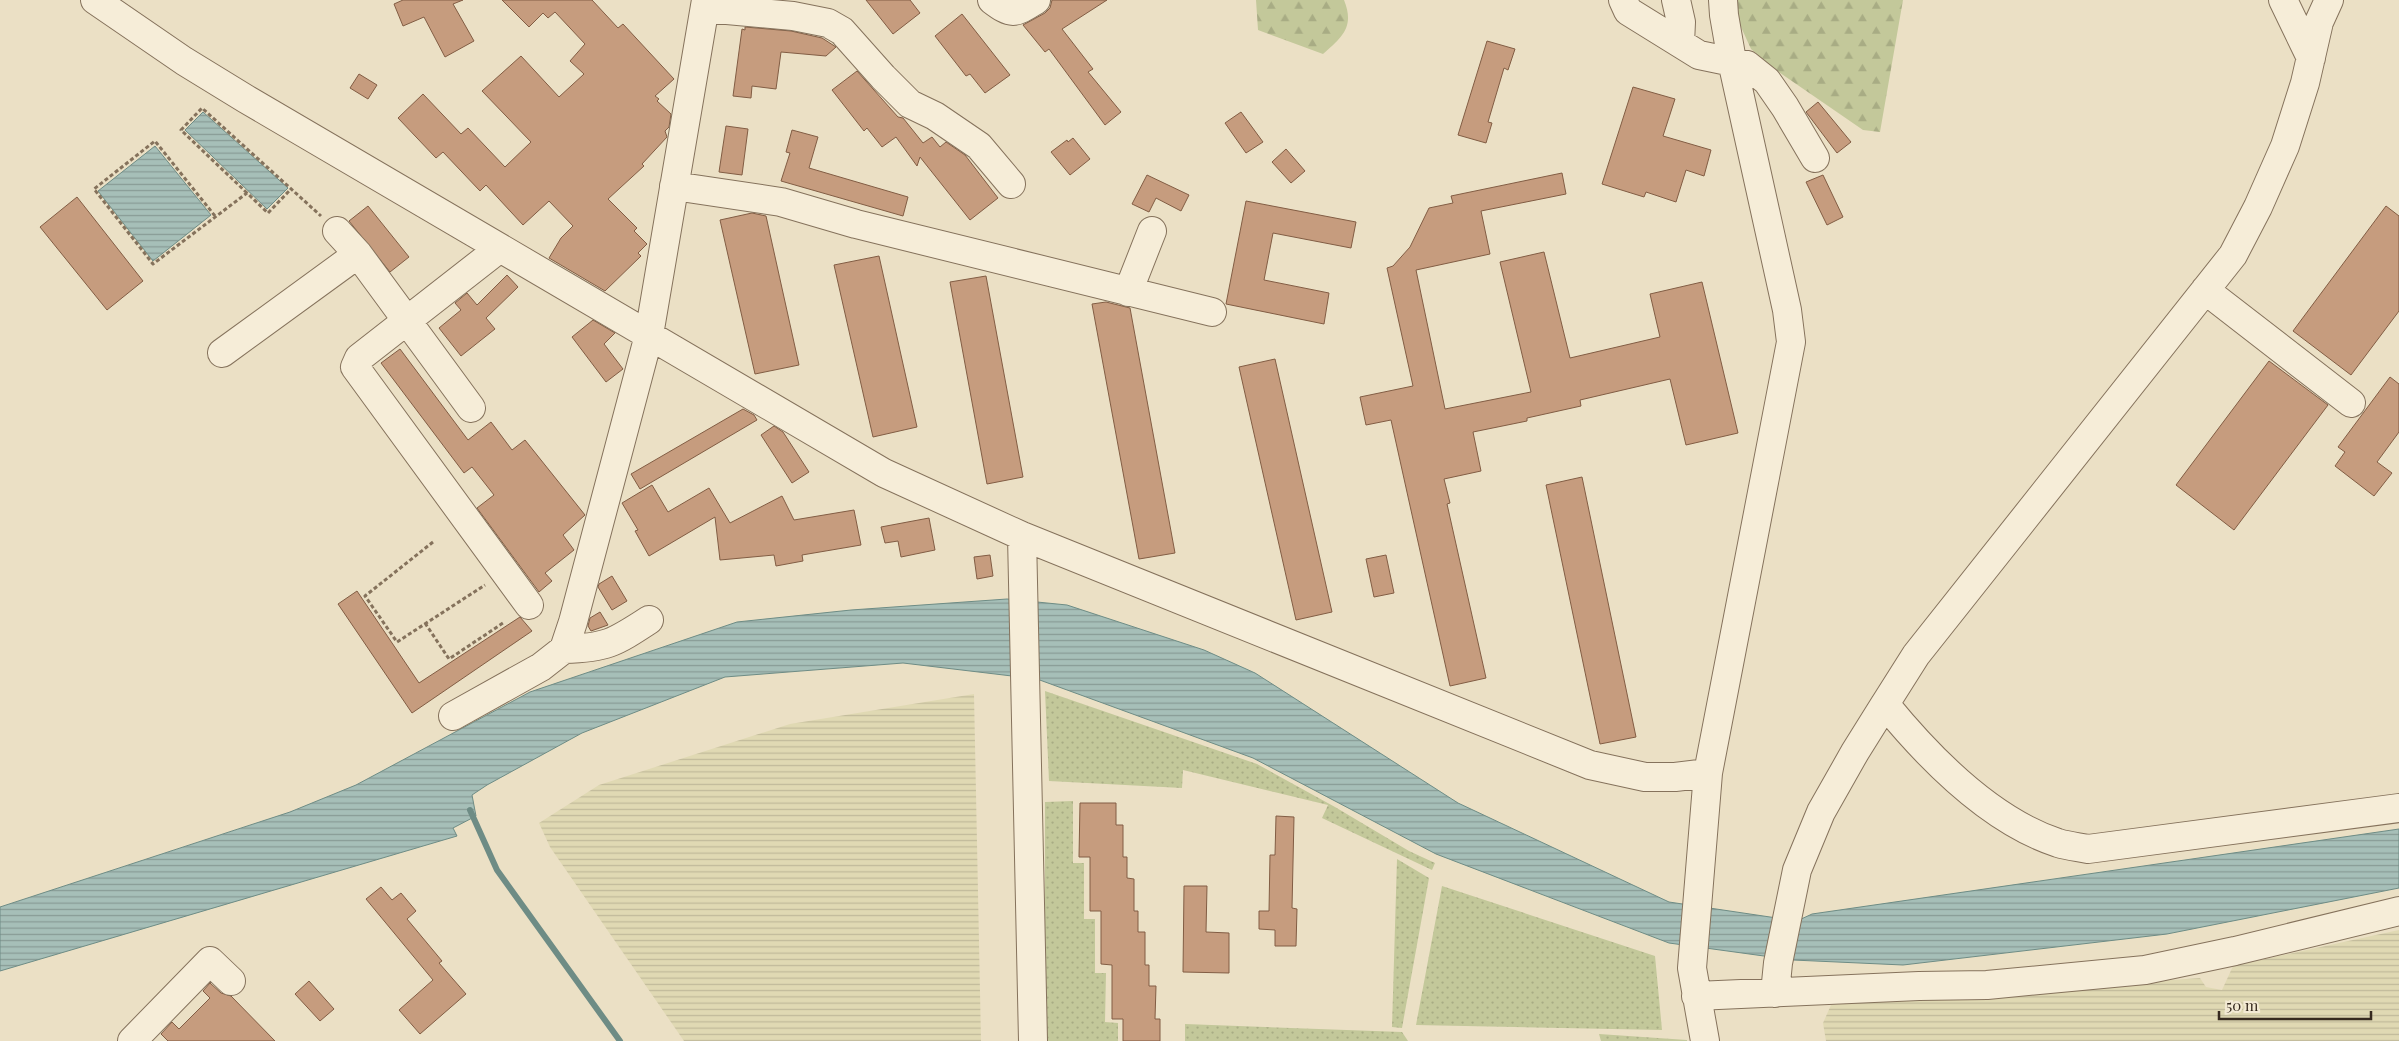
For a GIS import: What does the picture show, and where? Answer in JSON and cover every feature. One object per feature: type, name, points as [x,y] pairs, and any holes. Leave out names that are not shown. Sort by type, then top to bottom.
[{"type":"street","points":[[95,0],[184,61],[246,99],[884,472],[1022,536],[1590,765],[1645,776],[1675,777],[1708,773]]},
{"type":"street","points":[[992,0],[1011,12],[1018,12],[1036,0]]},
{"type":"street","points":[[1623,0],[1628,11],[1699,55],[1747,65],[1767,81],[1785,107],[1815,158]]},
{"type":"street","points":[[1676,0],[1681,22],[1680,43]]},
{"type":"street","points":[[1704,1041],[1692,968],[1708,773],[1792,342],[1787,310],[1732,61],[1723,0]]},
{"type":"street","points":[[2282,0],[2311,58]]},
{"type":"street","points":[[1775,993],[1778,963],[1797,870],[1809,838],[1855,752],[1916,655],[2233,255],[2258,207],[2285,146],[2311,58],[2319,22],[2329,0]]},
{"type":"street","points":[[453,716],[541,667],[564,649],[573,622],[649,335],[705,4],[799,8],[842,31],[882,77],[910,104],[935,116],[980,146],[1011,184]]},
{"type":"street","points":[[674,186],[781,202],[856,224],[1212,312]]},
{"type":"street","points":[[337,231],[358,254],[471,408]]},
{"type":"street","points":[[1128,292],[1152,231]]},
{"type":"street","points":[[500,248],[359,358],[355,367],[528,605]]},
{"type":"street","points":[[222,353],[358,254]]},
{"type":"street","points":[[2205,290],[2351,403]]},
{"type":"street","points":[[1022,536],[1033,1041]]},
{"type":"street","points":[[564,649],[592,649],[615,642],[649,620]]},
{"type":"street","points":[[1885,704],[1916,742],[1962,784],[2022,827],[2059,843],[2088,850],[2399,808]]},
{"type":"street","points":[[1696,996],[1882,987],[1987,985],[2145,970],[2235,951],[2399,911]]},
{"type":"street","points":[[132,1041],[210,961],[231,981]]},
{"type":"path","points":[[291,189],[268,213],[181,130],[202,108],[291,189],[337,231]]},
{"type":"path","points":[[215,216],[155,141],[94,189],[153,264],[247,193]]},
{"type":"path","points":[[433,542],[365,596],[397,642],[504,572]]},
{"type":"path","points":[[426,623],[449,659],[503,623]]},
{"type":"shaded area","points":[[974,694],[981,1041],[684,1041],[550,847],[539,823],[599,785],[790,724]]},
{"type":"shaded area","points":[[2399,930],[2399,1041],[1826,1041],[1823,1023],[1831,1005],[2200,978],[2206,987],[2222,990],[2233,966]]},
{"type":"green space","points":[[1256,0],[1344,0],[1348,17],[1345,31],[1323,54],[1258,30]]},
{"type":"green space","points":[[1736,0],[1903,0],[1880,132],[1863,130],[1773,68],[1751,49],[1736,16]]},
{"type":"green space","points":[[1045,691],[1257,764],[1409,851],[1435,863],[1432,870],[1322,818],[1328,805],[1183,770],[1182,788],[1049,781]]},
{"type":"green space","points":[[1073,801],[1073,863],[1084,863],[1084,919],[1095,919],[1095,973],[1106,973],[1105,1022],[1118,1023],[1118,1041],[1045,1041],[1045,802]]},
{"type":"green space","points":[[1397,859],[1429,878],[1402,1028],[1392,1027]]},
{"type":"green space","points":[[1442,886],[1655,956],[1662,1030],[1416,1025]]},
{"type":"green space","points":[[1185,1024],[1402,1032],[1408,1041],[1185,1041]]},
{"type":"green space","points":[[1599,1034],[1687,1040],[1687,1041],[1601,1041]]},
{"type":"water","points":[[203,112],[288,188],[267,209],[185,130]]},
{"type":"water","points":[[155,146],[211,215],[153,261],[98,191]]},
{"type":"water","points":[[1007,599],[1067,605],[1204,650],[1255,673],[1458,803],[1669,902],[1797,921],[1812,914],[2399,829],[2399,888],[2167,934],[1903,965],[1793,960],[1669,943],[1436,854],[1253,758],[1037,679],[903,663],[725,677],[582,733],[487,785],[472,795],[476,816],[453,828],[457,836],[0,971],[0,907],[290,812],[356,785],[530,692],[737,622],[851,610]]},
{"type":"building","points":[[403,0],[463,0],[453,4],[474,41],[445,57],[424,17],[403,26],[394,4]]},
{"type":"building","points":[[502,0],[592,0],[618,28],[623,24],[674,79],[655,96],[659,99],[657,101],[671,114],[669,127],[665,131],[667,137],[642,164],[644,166],[608,199],[637,228],[634,231],[647,244],[638,253],[641,256],[605,291],[549,258],[561,238],[573,226],[549,201],[523,225],[486,185],[480,191],[443,152],[436,158],[398,118],[423,94],[461,134],[468,128],[505,167],[531,142],[482,91],[521,56],[559,97],[584,74],[570,61],[585,44],[555,12],[548,18],[543,13],[529,27]]},
{"type":"building","points":[[866,0],[910,0],[920,13],[893,34]]},
{"type":"building","points":[[1052,0],[1107,0],[1062,29],[1093,69],[1088,72],[1121,112],[1105,125],[1049,49],[1045,52],[1023,25],[1045,13],[1050,8]]},
{"type":"building","points":[[962,14],[1010,75],[985,93],[970,74],[966,76],[935,36]]},
{"type":"building","points":[[745,27],[791,31],[822,38],[836,47],[826,56],[781,52],[776,89],[752,86],[751,98],[733,96],[742,29],[745,30]]},
{"type":"building","points":[[1487,41],[1515,49],[1508,70],[1504,68],[1488,122],[1492,123],[1486,143],[1458,135]]},
{"type":"building","points":[[857,71],[898,117],[903,118],[923,143],[932,137],[940,147],[946,142],[965,155],[998,198],[970,220],[920,157],[917,166],[896,137],[882,147],[867,128],[864,131],[832,90]]},
{"type":"building","points":[[359,74],[377,85],[368,99],[350,88]]},
{"type":"building","points":[[1633,87],[1675,99],[1663,136],[1711,150],[1704,176],[1686,170],[1676,202],[1646,192],[1644,197],[1602,184]]},
{"type":"building","points":[[1818,102],[1851,142],[1837,153],[1806,112]]},
{"type":"building","points":[[1241,112],[1263,142],[1246,153],[1225,123]]},
{"type":"building","points":[[726,126],[748,129],[742,175],[719,172]]},
{"type":"building","points":[[792,130],[818,137],[809,168],[908,197],[903,216],[781,181],[790,153],[786,152]]},
{"type":"building","points":[[1073,138],[1090,159],[1070,175],[1051,152],[1067,140],[1068,142]]},
{"type":"building","points":[[1286,149],[1305,171],[1291,183],[1272,162]]},
{"type":"building","points":[[1562,173],[1566,194],[1481,211],[1490,254],[1416,270],[1445,409],[1531,392],[1500,262],[1544,252],[1570,358],[1660,337],[1650,294],[1702,282],[1738,433],[1686,445],[1670,379],[1580,400],[1581,406],[1527,418],[1527,421],[1473,432],[1481,471],[1444,479],[1450,503],[1447,504],[1486,678],[1450,686],[1391,420],[1366,425],[1360,397],[1413,386],[1387,268],[1393,266],[1410,247],[1429,208],[1453,203],[1451,196]]},
{"type":"building","points":[[1147,175],[1189,195],[1181,211],[1156,198],[1149,212],[1132,204]]},
{"type":"building","points":[[1823,175],[1843,217],[1827,225],[1806,182]]},
{"type":"building","points":[[77,197],[143,281],[107,310],[40,227]]},
{"type":"building","points":[[1246,201],[1356,222],[1351,248],[1273,233],[1264,280],[1329,293],[1324,324],[1226,304]]},
{"type":"building","points":[[368,206],[409,257],[390,272],[349,221]]},
{"type":"building","points":[[2386,206],[2399,216],[2399,311],[2351,375],[2293,331]]},
{"type":"building","points":[[752,213],[766,216],[799,365],[755,374],[720,220]]},
{"type":"building","points":[[879,256],[917,427],[873,437],[834,265]]},
{"type":"building","points":[[507,275],[518,287],[486,318],[495,329],[461,356],[439,328],[461,310],[455,303],[467,293],[477,305]]},
{"type":"building","points":[[986,276],[1023,477],[987,484],[950,282]]},
{"type":"building","points":[[1106,302],[1130,308],[1175,553],[1139,559],[1092,304]]},
{"type":"building","points":[[593,320],[615,333],[604,344],[623,369],[606,382],[572,337]]},
{"type":"building","points":[[400,349],[468,440],[491,422],[512,450],[525,440],[585,515],[563,535],[574,550],[545,573],[552,581],[539,592],[477,508],[494,495],[472,467],[464,473],[381,363]]},
{"type":"building","points":[[1275,359],[1332,612],[1296,620],[1239,367]]},
{"type":"building","points":[[2269,361],[2328,405],[2234,530],[2176,485]]},
{"type":"building","points":[[2390,377],[2399,384],[2399,432],[2377,462],[2392,473],[2374,496],[2335,466],[2345,452],[2338,447]]},
{"type":"building","points":[[743,409],[754,415],[757,420],[640,489],[631,474]]},
{"type":"building","points":[[774,426],[783,432],[809,472],[792,483],[761,435]]},
{"type":"building","points":[[1582,477],[1636,737],[1600,744],[1546,485]]},
{"type":"building","points":[[652,485],[668,512],[709,488],[730,523],[782,496],[794,520],[854,510],[861,545],[802,555],[803,561],[776,566],[774,555],[720,560],[715,517],[649,556],[635,531],[638,530],[622,503]]},
{"type":"building","points":[[929,518],[935,550],[901,557],[898,541],[885,543],[881,527]]},
{"type":"building","points":[[990,555],[993,576],[977,579],[974,557]]},
{"type":"building","points":[[1386,555],[1394,593],[1374,597],[1366,559]]},
{"type":"building","points":[[612,576],[627,601],[612,610],[598,587],[599,584]]},
{"type":"building","points":[[357,591],[419,683],[520,617],[532,631],[412,713],[338,604]]},
{"type":"building","points":[[600,612],[608,625],[591,631],[588,626],[590,618]]},
{"type":"building","points":[[1080,803],[1116,803],[1116,825],[1123,825],[1123,857],[1127,857],[1127,878],[1134,879],[1134,911],[1138,911],[1138,932],[1145,932],[1145,965],[1149,965],[1149,986],[1156,986],[1155,1019],[1160,1019],[1160,1041],[1123,1041],[1123,1019],[1112,1019],[1112,965],[1101,964],[1101,911],[1090,911],[1090,857],[1079,857]]},
{"type":"building","points":[[1276,816],[1294,817],[1292,908],[1297,909],[1296,946],[1275,946],[1275,930],[1259,929],[1259,911],[1269,911],[1270,855],[1275,855]]},
{"type":"building","points":[[1184,886],[1207,886],[1206,932],[1229,933],[1229,973],[1183,972]]},
{"type":"building","points":[[381,887],[392,900],[401,893],[416,911],[407,919],[442,961],[439,963],[466,994],[420,1034],[399,1010],[433,980],[366,899]]},
{"type":"building","points":[[309,981],[334,1009],[320,1021],[295,994]]},
{"type":"building","points":[[210,983],[221,993],[231,996],[275,1041],[168,1041],[161,1034],[172,1022],[179,1029],[210,998],[203,991]]},
{"type":"waterway","points":[[470,810],[497,870],[620,1041]]}]
